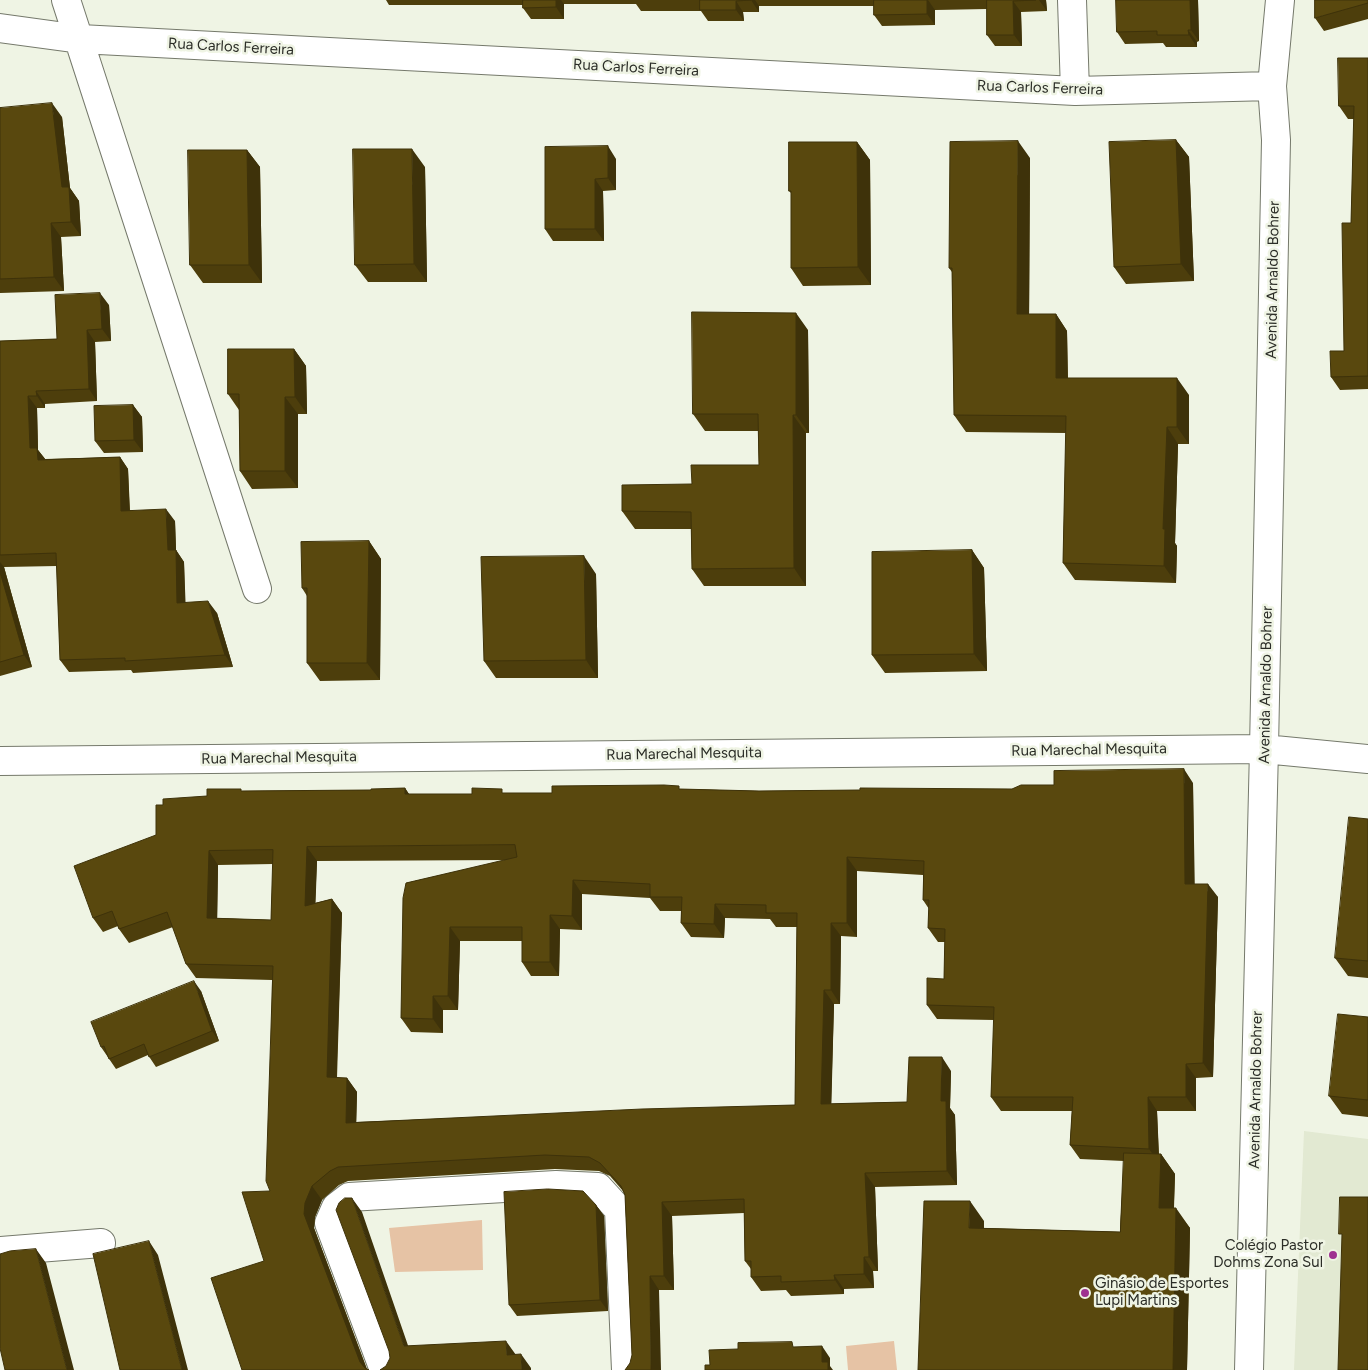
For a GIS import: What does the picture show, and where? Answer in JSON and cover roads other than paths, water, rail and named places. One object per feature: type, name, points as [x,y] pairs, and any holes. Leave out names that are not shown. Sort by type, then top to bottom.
[{"type":"street","points":[[66,0],[258,589]]},
{"type":"street","points":[[1072,0],[1074,91]]},
{"type":"street","name":"Avenida Arnaldo Bohrer","points":[[1249,1370],[1276,140],[1272,86],[1280,0]]},
{"type":"street","name":"Rua Carlos Ferreira","points":[[0,28],[80,39],[1074,91],[1272,86]]},
{"type":"street","name":"Rua Marechal Mesquita","points":[[0,761],[1264,749],[1368,759]]},
{"type":"street","points":[[384,1370],[329,1223],[336,1207],[350,1198],[556,1185],[598,1187],[619,1210],[626,1370]]},
{"type":"street","points":[[0,1251],[101,1243]]},
{"type":"place","name":"Colégio Pastor Dohms Zona Sul","points":[[1333,1255]]},
{"type":"place","name":"Ginásio de Esportes Lupi Martins","points":[[1085,1293]]}]
